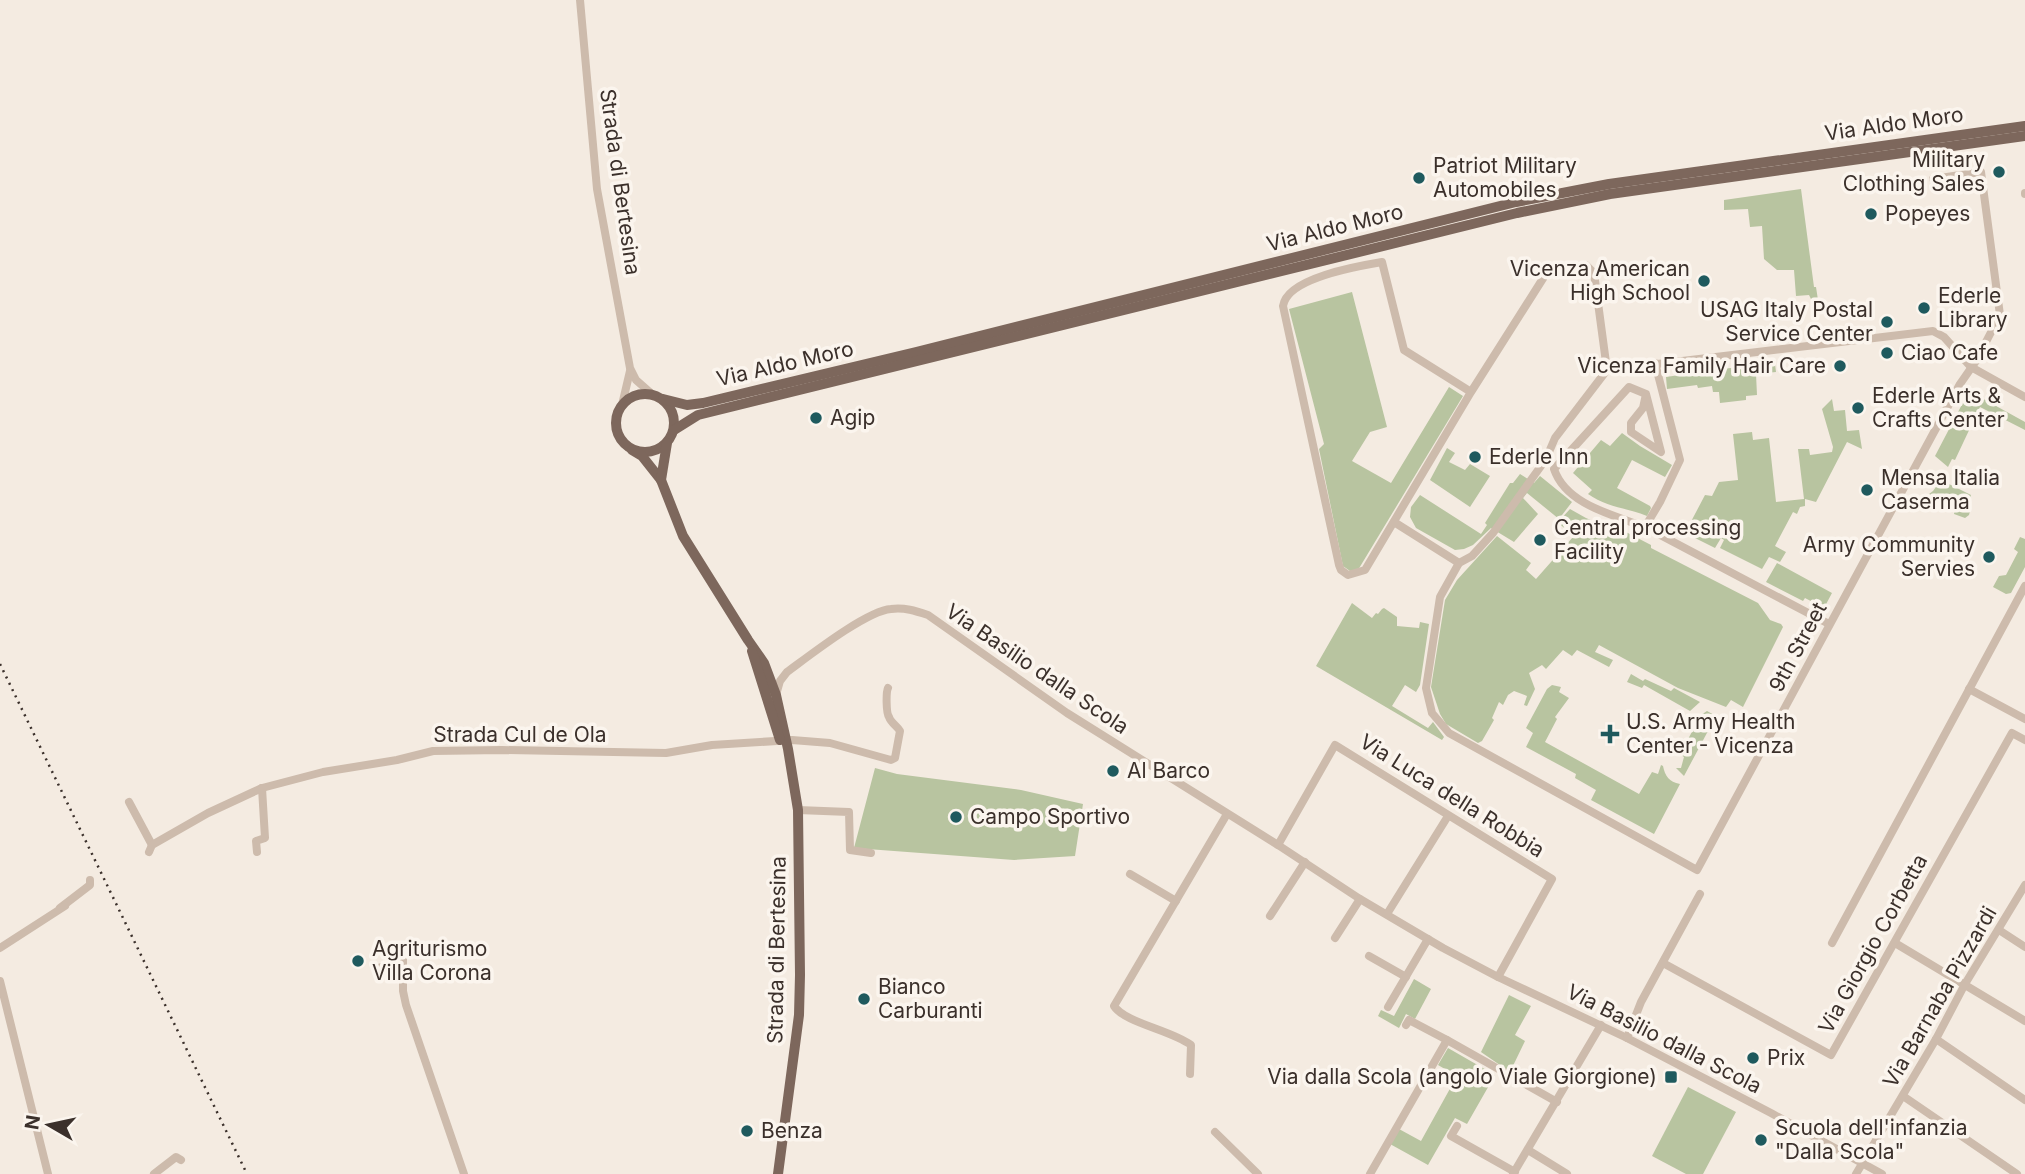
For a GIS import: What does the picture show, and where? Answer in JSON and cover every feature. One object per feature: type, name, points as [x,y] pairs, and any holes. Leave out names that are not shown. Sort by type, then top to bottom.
[{"type":"main road","name":"Via Aldo Moro","points":[[658,397],[687,404],[703,403],[1516,202],[1609,184],[2025,126]]},
{"type":"main road","name":"Via Aldo Moro","points":[[674,430],[698,415],[1517,213],[1623,192],[2025,136]]},
{"type":"main road","points":[[622,405],[639,394],[658,397]]},
{"type":"main road","name":"Strada di Bertesina","points":[[658,397],[668,404],[674,416],[674,430],[667,443],[662,480]]},
{"type":"main road","name":"Strada di Bertesina","points":[[622,405],[616,421],[623,443],[642,456],[662,480],[683,536],[776,682],[783,740]]},
{"type":"main road","points":[[632,450],[651,452],[667,443]]},
{"type":"main road","name":"Strada di Bertesina","points":[[748,640],[783,740],[798,810],[799,1014],[778,1174]]},
{"type":"street","name":"Strada di Bertesina","points":[[580,0],[597,189],[630,368],[636,380],[658,397]]},
{"type":"street","name":"9th Street","points":[[1459,563],[1440,597],[1426,688],[1432,713],[1449,733],[1697,870],[2000,314],[1981,172],[1933,179]]},
{"type":"street","points":[[1471,392],[1404,351],[1381,262],[1354,266],[1307,282],[1284,298],[1283,306],[1341,570],[1348,575],[1365,570],[1471,392],[1549,269],[1586,265],[1594,273],[1607,370]]},
{"type":"street","points":[[1394,522],[1459,563],[1472,556],[1493,533],[1546,460],[1555,438],[1607,370],[1933,331],[1944,337],[1971,367],[2025,397]]},
{"type":"street","points":[[1645,527],[1680,460],[1655,363]]},
{"type":"street","name":"Strada di Bertesina","points":[[622,405],[630,368]]},
{"type":"street","points":[[1555,469],[1629,387],[1646,394]]},
{"type":"street","points":[[1646,394],[1661,452],[1631,432],[1631,423],[1643,408],[1646,394]]},
{"type":"street","points":[[1546,460],[1555,469],[1563,484],[1580,501],[1645,527],[1829,624]]},
{"type":"street","points":[[1832,943],[2025,586]]},
{"type":"street","name":"Via Basilio dalla Scola","points":[[776,682],[871,615],[888,609],[908,609],[928,615],[1067,713],[1360,899],[1428,939],[1627,1038],[1882,1174]]},
{"type":"street","points":[[756,661],[762,667],[767,680],[776,682]]},
{"type":"street","points":[[767,669],[778,674],[788,672]]},
{"type":"street","points":[[783,740],[830,743],[891,760],[895,758],[900,731],[887,712],[888,688]]},
{"type":"street","points":[[1969,689],[2025,719]]},
{"type":"street","name":"Via Giorgio Corbetta","points":[[1663,963],[1831,1055],[2012,733],[2025,740]]},
{"type":"street","name":"Strada Cul de Ola","points":[[129,802],[150,849],[208,813],[262,788],[323,772],[433,751],[666,753],[712,745],[783,740]]},
{"type":"street","name":"Via Luca della Robbia","points":[[1278,845],[1335,745],[1552,879],[1498,976]]},
{"type":"street","points":[[257,852],[256,841],[265,838],[262,788]]},
{"type":"street","points":[[203,804],[208,813]]},
{"type":"street","points":[[798,810],[849,812],[850,850],[872,853]]},
{"type":"street","points":[[1190,1074],[1191,1045],[1175,1035],[1123,1014],[1114,1006],[1227,814]]},
{"type":"street","points":[[1387,914],[1448,816]]},
{"type":"street","points":[[1270,916],[1305,862]]},
{"type":"street","points":[[1130,874],[1176,901]]},
{"type":"street","points":[[0,948],[62,908],[61,905],[71,895],[90,885],[90,880]]},
{"type":"street","name":"Via Barnaba Pizzardi","points":[[1856,1174],[2025,885]]},
{"type":"street","points":[[1627,1038],[1641,1002],[1700,894]]},
{"type":"street","points":[[1335,938],[1360,899]]},
{"type":"street","points":[[1999,930],[2025,947]]},
{"type":"street","points":[[1388,1007],[1428,939]]},
{"type":"street","points":[[1895,943],[2025,1021]]},
{"type":"street","points":[[1369,956],[1406,977]]},
{"type":"street","points":[[376,969],[403,959],[406,1005],[464,1174]]},
{"type":"street","points":[[0,981],[48,1174]]},
{"type":"street","points":[[1406,1025],[1409,1020],[1557,1102]]},
{"type":"street","points":[[1457,1126],[1451,1136],[1514,1173],[1601,1025]]},
{"type":"street","points":[[1936,1039],[2025,1100]]},
{"type":"street","points":[[1370,1174],[1447,1040]]},
{"type":"street","points":[[1903,1096],[2017,1174]]},
{"type":"street","points":[[1214,1132],[1258,1174]]},
{"type":"street","points":[[1528,1150],[1567,1174]]},
{"type":"street","points":[[154,1174],[176,1157],[181,1160]]},
{"type":"green space","points":[[1801,189],[1818,300],[1811,299],[1809,295],[1796,296],[1794,270],[1777,270],[1764,259],[1762,226],[1750,227],[1748,209],[1724,210],[1724,200]]},
{"type":"green space","points":[[1352,292],[1387,427],[1370,432],[1352,461],[1391,483],[1449,387],[1463,396],[1358,570],[1350,571],[1343,566],[1319,449],[1324,444],[1289,309]]},
{"type":"green space","points":[[1775,364],[1776,372],[1756,374],[1757,395],[1746,396],[1746,400],[1720,403],[1719,392],[1713,392],[1712,386],[1667,389],[1666,377]]},
{"type":"green space","points":[[1969,391],[2025,422],[2025,430],[1980,407],[1955,460],[1952,459],[1948,467],[1935,456]]},
{"type":"green space","points":[[1832,399],[1834,411],[1845,410],[1847,431],[1859,430],[1862,449],[1847,442],[1816,502],[1805,499],[1805,506],[1800,507],[1797,514],[1793,512],[1775,546],[1786,552],[1780,562],[1769,557],[1762,569],[1720,548],[1724,540],[1721,538],[1715,548],[1685,533],[1705,495],[1712,496],[1719,482],[1738,480],[1733,434],[1752,432],[1753,440],[1769,438],[1776,502],[1804,499],[1798,449],[1809,449],[1810,455],[1832,452],[1833,447],[1822,409]]},
{"type":"green space","points":[[1622,433],[1672,465],[1665,477],[1632,460],[1617,488],[1650,506],[1647,516],[1609,505],[1588,494],[1592,490],[1573,473],[1601,440],[1610,446]]},
{"type":"green space","points":[[1447,448],[1455,453],[1449,462],[1465,470],[1470,464],[1490,476],[1470,507],[1430,480]]},
{"type":"green space","points":[[1520,474],[1534,483],[1540,476],[1572,502],[1559,519],[1527,493],[1523,498],[1538,514],[1514,542],[1491,528],[1473,545],[1455,550],[1416,528],[1410,517],[1411,507],[1420,495],[1481,534],[1510,483]]},
{"type":"green space","points":[[1941,480],[1971,495],[1967,506],[1969,515],[1965,518],[1954,514],[1955,508],[1929,494]]},
{"type":"green space","points":[[1570,509],[1600,524],[1624,531],[1651,545],[1651,548],[1758,603],[1770,620],[1781,624],[1783,627],[1743,707],[1731,700],[1726,707],[1678,688],[1599,645],[1595,652],[1613,660],[1609,667],[1577,650],[1572,656],[1563,650],[1546,669],[1542,665],[1529,673],[1535,689],[1527,706],[1524,705],[1527,696],[1514,691],[1508,695],[1503,705],[1499,702],[1492,718],[1494,720],[1482,741],[1478,743],[1446,724],[1431,687],[1445,600],[1457,580],[1497,536],[1531,563],[1526,570],[1536,579],[1573,537],[1558,522]]},
{"type":"green space","points":[[2020,537],[2025,539],[2025,567],[2011,593],[2006,594],[1993,587],[1999,576],[2006,575],[2018,552],[2014,549]]},
{"type":"green space","points":[[1777,563],[1832,593],[1824,608],[1805,598],[1803,601],[1766,582]]},
{"type":"green space","points":[[1352,603],[1372,618],[1384,608],[1397,617],[1397,626],[1419,628],[1420,622],[1429,624],[1420,685],[1416,692],[1405,685],[1392,706],[1428,728],[1433,722],[1444,737],[1442,740],[1316,666]]},
{"type":"green space","points":[[1631,674],[1671,691],[1674,688],[1700,702],[1690,711],[1644,685],[1642,688],[1627,682]]},
{"type":"green space","points":[[1552,685],[1561,687],[1559,692],[1569,698],[1555,717],[1557,719],[1545,742],[1639,794],[1652,772],[1658,774],[1661,765],[1668,778],[1680,784],[1654,834],[1591,800],[1596,790],[1575,778],[1576,774],[1526,747],[1533,733],[1526,728],[1547,689]]},
{"type":"green space","points":[[1707,711],[1716,716],[1684,776],[1676,768],[1681,768],[1684,757],[1680,754],[1701,715]]},
{"type":"green space","points":[[875,768],[897,774],[1021,790],[1083,804],[1075,856],[1014,860],[854,848]]},
{"type":"green space","points":[[1414,979],[1431,989],[1415,1019],[1406,1014],[1399,1028],[1378,1016],[1381,1010],[1394,1016]]},
{"type":"green space","points":[[1509,995],[1531,1006],[1515,1035],[1525,1041],[1510,1072],[1481,1052]]},
{"type":"green space","points":[[1448,1048],[1495,1075],[1467,1124],[1455,1118],[1428,1165],[1390,1144],[1399,1129],[1421,1141],[1457,1076],[1438,1065]]},
{"type":"green space","points":[[1688,1087],[1736,1112],[1703,1174],[1686,1174],[1652,1156]]},
{"type":"railway","points":[[0,664],[247,1174]]},
{"type":"place","name":"Military Clothing Sales","points":[[1999,172]]},
{"type":"place","name":"Patriot Military Automobiles","points":[[1419,178]]},
{"type":"place","name":"Popeyes","points":[[1871,214]]},
{"type":"place","name":"Vicenza American High School","points":[[1704,281]]},
{"type":"place","name":"Ederle Library","points":[[1924,308]]},
{"type":"place","name":"USAG Italy Postal Service Center","points":[[1887,322]]},
{"type":"place","name":"Ciao Cafe","points":[[1887,353]]},
{"type":"place","name":"Vicenza Family Hair Care","points":[[1840,366]]},
{"type":"place","name":"Ederle Arts & Crafts Center","points":[[1858,408]]},
{"type":"place","name":"Agip","points":[[816,418]]},
{"type":"place","name":"Ederle Inn","points":[[1475,457]]},
{"type":"place","name":"Mensa Italia Caserma","points":[[1867,490]]},
{"type":"place","name":"Central processing Facility","points":[[1540,540]]},
{"type":"place","name":"Army Community Servies","points":[[1989,557]]},
{"type":"place","name":"U.S. Army Health Center - Vicenza","points":[[1610,734]]},
{"type":"place","name":"Al Barco","points":[[1113,771]]},
{"type":"place","name":"Campo Sportivo","points":[[956,817]]},
{"type":"place","name":"Agriturismo Villa Corona","points":[[358,961]]},
{"type":"place","name":"Bianco Carburanti","points":[[864,999]]},
{"type":"place","name":"Prix","points":[[1753,1058]]},
{"type":"place","name":"Via dalla Scola (angolo Viale Giorgione)","points":[[1671,1077]]},
{"type":"place","name":"Benza","points":[[747,1131]]},
{"type":"place","name":"Scuola dell'infanzia \"Dalla Scola\"","points":[[1761,1140]]}]
